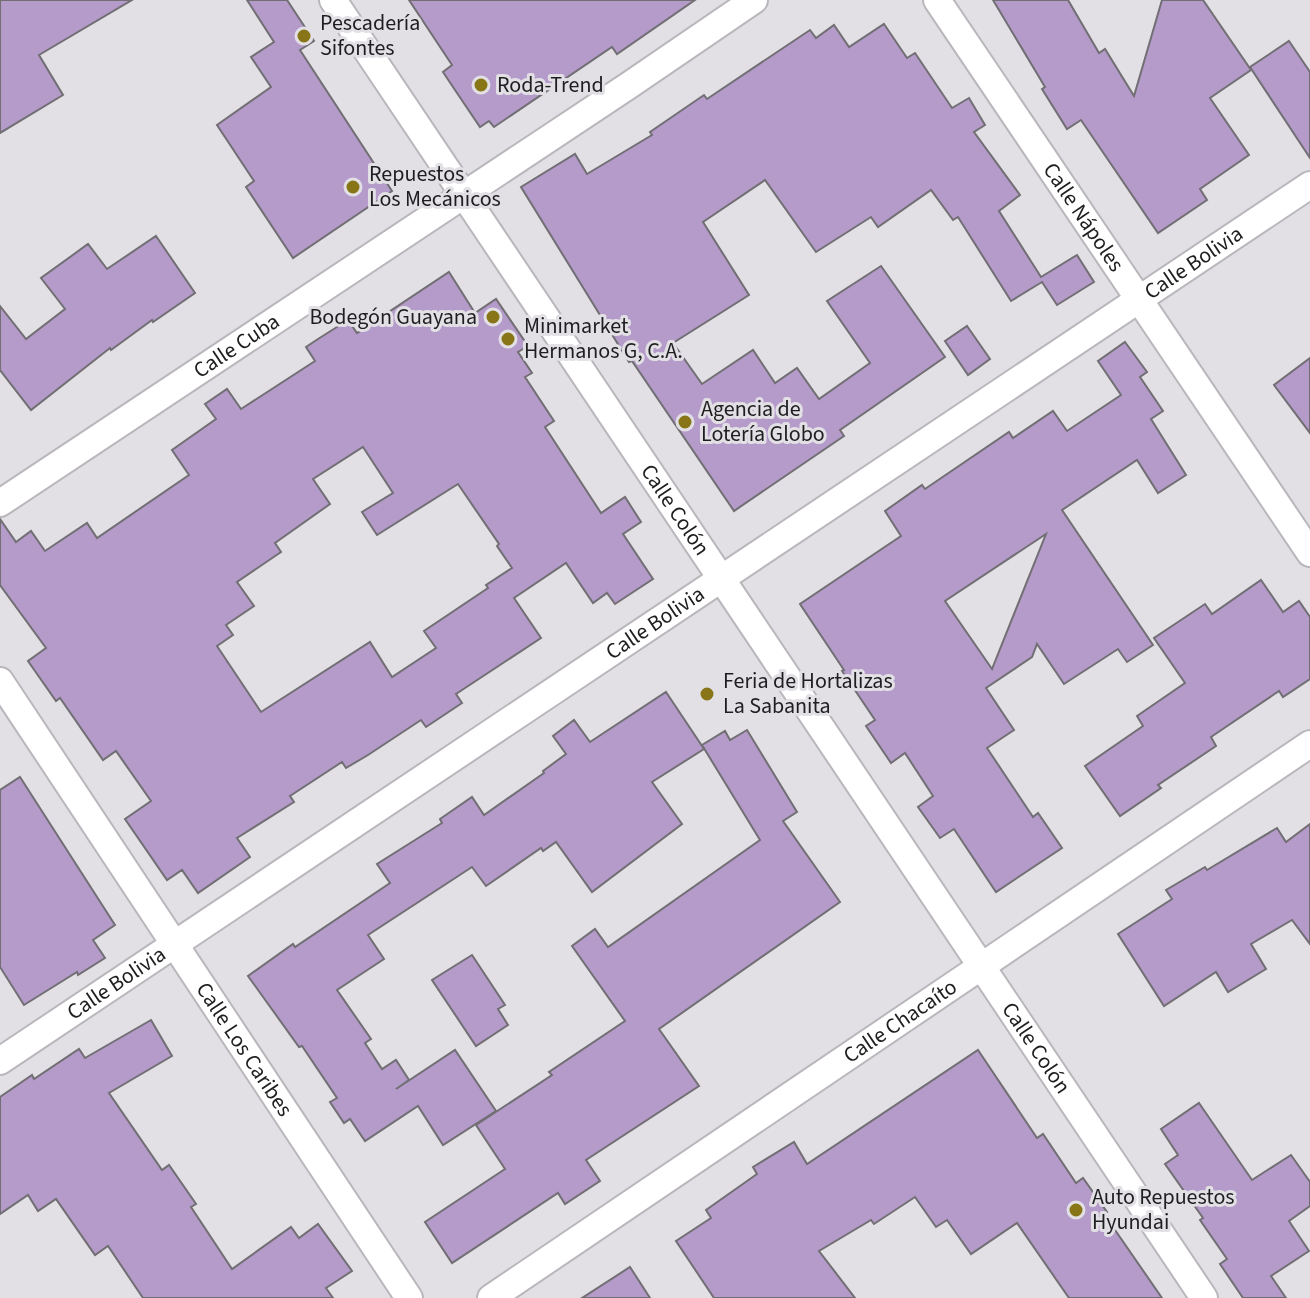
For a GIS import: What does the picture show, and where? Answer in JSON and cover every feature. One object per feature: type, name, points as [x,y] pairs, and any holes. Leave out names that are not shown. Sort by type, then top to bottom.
[{"type":"street","name":"Calle Colón","points":[[333,0],[1204,1298]]},
{"type":"street","name":"Calle Cuba","points":[[0,503],[754,0]]},
{"type":"street","name":"Calle Nápoles","points":[[937,0],[1310,553]]},
{"type":"street","name":"Calle Bolivia","points":[[0,1061],[1310,185]]},
{"type":"street","name":"Calle Los Caribes","points":[[0,681],[409,1298]]},
{"type":"street","name":"Calle Chacaíto","points":[[491,1298],[1310,744]]},
{"type":"building","points":[[0,0],[132,0],[39,55],[63,95],[0,133]]},
{"type":"building","points":[[247,0],[287,0],[314,41],[300,50],[392,191],[293,258],[246,187],[254,181],[217,125],[271,87],[251,57],[274,42]]},
{"type":"building","points":[[409,0],[695,0],[617,54],[612,47],[494,127],[489,121],[480,127],[443,72],[452,65]]},
{"type":"building","points":[[993,0],[1068,0],[1099,53],[1105,49],[1134,96],[1162,0],[1203,0],[1251,70],[1210,98],[1249,155],[1200,189],[1207,200],[1158,233],[1081,120],[1067,129]]},
{"type":"building","points":[[884,24],[907,58],[915,53],[952,108],[969,98],[985,125],[974,132],[1020,195],[999,211],[1041,277],[1077,255],[1094,282],[1057,305],[1042,282],[1011,301],[958,217],[953,220],[931,190],[878,227],[871,217],[816,252],[765,180],[703,222],[749,295],[673,343],[702,384],[753,350],[775,383],[797,368],[819,399],[870,363],[827,301],[881,266],[945,357],[840,430],[844,436],[734,511],[632,361],[629,362],[521,187],[575,154],[587,174],[652,135],[650,132],[704,95],[707,99],[810,30],[816,38],[834,25],[849,47]]},
{"type":"building","points":[[1289,41],[1310,72],[1310,158],[1250,67]]},
{"type":"building","points":[[156,236],[195,293],[110,348],[31,410],[0,370],[0,306],[26,339],[65,309],[41,278],[88,244],[107,269]]},
{"type":"building","points":[[449,272],[475,313],[496,299],[528,346],[518,352],[532,373],[525,377],[554,421],[545,427],[601,513],[625,497],[641,522],[623,534],[653,579],[615,604],[607,593],[593,603],[566,563],[514,598],[541,638],[456,694],[462,703],[426,727],[421,720],[346,768],[342,762],[290,796],[294,802],[237,838],[250,857],[198,893],[182,870],[167,880],[125,819],[151,801],[116,751],[103,760],[60,698],[56,701],[28,661],[46,648],[0,585],[0,519],[16,542],[31,531],[45,551],[87,523],[97,538],[189,475],[172,450],[216,419],[205,404],[227,389],[241,409],[315,361],[306,347],[318,339],[348,320],[357,333]],"holes":[[[363,447],[393,493],[362,512],[377,535],[458,484],[512,568],[424,631],[436,648],[392,677],[370,642],[261,712],[217,646],[233,635],[226,625],[254,606],[237,582],[281,552],[275,543],[330,504],[313,479]]]},
{"type":"building","points":[[967,326],[990,359],[968,375],[945,341]]},
{"type":"building","points":[[1125,342],[1147,372],[1140,377],[1163,411],[1151,419],[1186,475],[1158,493],[1137,460],[1062,510],[1153,645],[1127,662],[1118,649],[1064,684],[1037,644],[1032,657],[986,688],[1014,730],[987,748],[1033,817],[1038,813],[1062,848],[996,892],[954,829],[940,838],[918,807],[933,796],[905,753],[891,763],[866,726],[875,720],[800,604],[901,536],[885,511],[922,485],[925,489],[1009,432],[1013,438],[1053,411],[1067,431],[1121,395],[1098,361]],"holes":[[[1046,534],[992,669],[945,601]]]},
{"type":"building","points":[[1310,358],[1310,433],[1274,385]]},
{"type":"building","points":[[1261,580],[1283,612],[1299,601],[1310,617],[1310,679],[1283,697],[1279,691],[1211,737],[1216,746],[1158,785],[1161,788],[1120,816],[1085,766],[1143,726],[1137,716],[1185,683],[1154,638],[1205,604],[1212,614]]},
{"type":"building","points":[[666,692],[704,749],[652,782],[682,824],[592,892],[556,842],[543,851],[541,848],[486,886],[472,867],[368,935],[384,959],[337,990],[371,1039],[365,1043],[382,1069],[396,1060],[409,1080],[396,1089],[455,1050],[496,1111],[443,1145],[418,1106],[365,1141],[350,1119],[344,1123],[330,1102],[337,1098],[248,976],[390,883],[377,864],[442,823],[440,819],[472,797],[484,815],[544,773],[566,754],[553,736],[574,720],[590,742]]},
{"type":"building","points":[[747,730],[797,812],[783,821],[840,902],[659,1029],[699,1086],[586,1160],[600,1181],[565,1204],[558,1193],[452,1263],[425,1222],[505,1169],[476,1125],[552,1075],[549,1072],[625,1021],[572,946],[595,929],[608,947],[760,840],[702,745],[725,731],[730,740]]},
{"type":"building","points":[[20,777],[115,925],[93,940],[105,958],[24,1005],[0,967],[0,790]]},
{"type":"building","points":[[1310,824],[1310,944],[1292,920],[1251,944],[1266,969],[1228,992],[1216,972],[1164,1006],[1118,934],[1172,899],[1166,890],[1205,867],[1207,870],[1277,828],[1286,842]]},
{"type":"building","points":[[472,955],[505,1005],[498,1009],[508,1025],[476,1046],[432,980]]},
{"type":"building","points":[[151,1020],[172,1056],[109,1093],[162,1170],[169,1165],[196,1204],[191,1207],[232,1269],[291,1227],[299,1238],[318,1224],[352,1271],[326,1288],[333,1298],[143,1298],[108,1246],[95,1255],[56,1199],[38,1211],[28,1195],[0,1214],[0,1097],[79,1049],[85,1058]]},
{"type":"building","points":[[978,1050],[1037,1138],[1043,1134],[1076,1183],[1083,1178],[1162,1298],[1069,1298],[1017,1223],[971,1254],[947,1220],[936,1227],[915,1197],[874,1224],[871,1220],[819,1251],[855,1298],[714,1298],[676,1241],[711,1218],[706,1210],[757,1174],[753,1167],[794,1142],[807,1164]]},
{"type":"building","points":[[1199,1103],[1252,1180],[1291,1155],[1310,1182],[1310,1206],[1289,1221],[1309,1251],[1271,1276],[1286,1298],[1243,1298],[1220,1264],[1227,1259],[1165,1164],[1178,1155],[1161,1129]]},
{"type":"building","points":[[630,1267],[650,1298],[582,1298]]},
{"type":"place","name":"Pescadería Sifontes","points":[[304,36]]},
{"type":"place","name":"Roda-Trend","points":[[481,85]]},
{"type":"place","name":"Repuestos Los Mecánicos","points":[[353,187]]},
{"type":"place","name":"Bodegón Guayana","points":[[493,317]]},
{"type":"place","name":"Minimarket Hermanos G, C.A.","points":[[508,339]]},
{"type":"place","name":"Agencia de Lotería Globo","points":[[685,422]]},
{"type":"place","name":"Feria de Hortalizas La Sabanita","points":[[707,694]]},
{"type":"place","name":"Auto Repuestos Hyundai","points":[[1076,1210]]}]
